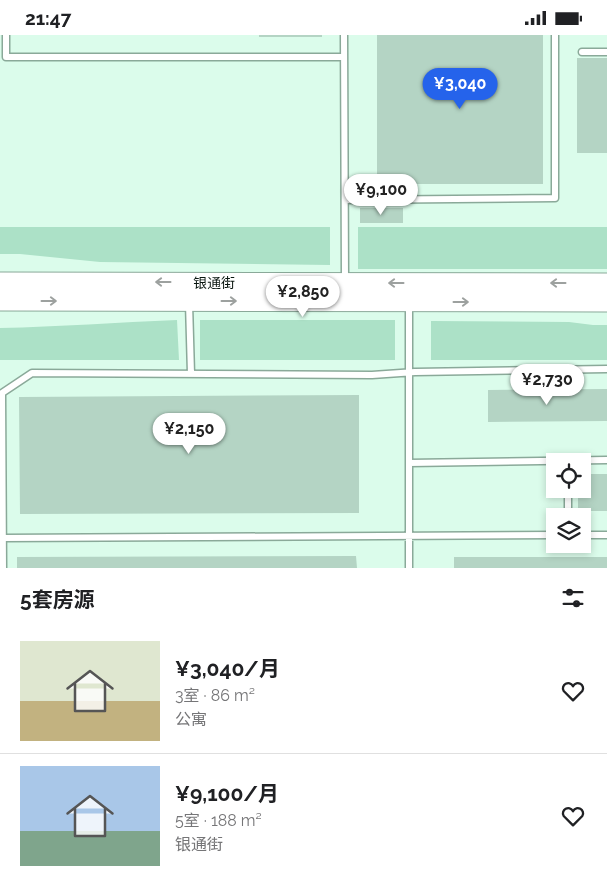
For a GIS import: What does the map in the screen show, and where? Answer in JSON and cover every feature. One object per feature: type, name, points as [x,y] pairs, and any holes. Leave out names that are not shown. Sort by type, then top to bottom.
[{"type":"street","name":"银通街","points":[[0,282],[607,283]]},
{"type":"street","name":"银通街","points":[[0,301],[607,302]]},
{"type":"lane","points":[[6,35],[6,57],[344,57]]},
{"type":"lane","points":[[344,35],[345,283]]},
{"type":"lane","points":[[345,200],[554,198],[555,35]]},
{"type":"lane","points":[[582,52],[607,52]]},
{"type":"lane","points":[[189,301],[190,374]]},
{"type":"lane","points":[[409,302],[409,568]]},
{"type":"lane","points":[[3,568],[2,393],[32,373],[372,375],[409,372],[607,369]]},
{"type":"lane","points":[[591,460],[607,460]]},
{"type":"lane","points":[[409,463],[546,461]]},
{"type":"lane","points":[[3,538],[546,535]]},
{"type":"lane","points":[[591,535],[607,535]]},
{"type":"green space","points":[[0,227],[330,227],[330,265],[100,262],[20,254],[0,254]]},
{"type":"green space","points":[[358,227],[607,227],[607,269],[358,269]]},
{"type":"green space","points":[[177,320],[179,360],[0,360],[0,328]]},
{"type":"green space","points":[[200,320],[395,320],[395,360],[200,360]]},
{"type":"green space","points":[[431,321],[569,322],[607,325],[607,360],[431,360]]},
{"type":"building","points":[[259,35],[322,35],[322,37],[259,37]]},
{"type":"building","points":[[377,35],[543,35],[543,184],[377,184]]},
{"type":"building","points":[[577,58],[607,58],[607,153],[577,153]]},
{"type":"building","points":[[360,208],[403,208],[403,223],[360,223]]},
{"type":"building","points":[[607,389],[607,421],[488,422],[488,390]]},
{"type":"building","points":[[359,395],[359,513],[20,514],[19,397]]},
{"type":"building","points":[[591,474],[607,474],[607,511],[591,511],[591,508],[578,508],[578,498],[591,498]]},
{"type":"building","points":[[356,556],[357,568],[17,568],[17,557]]},
{"type":"building","points":[[454,557],[607,557],[607,568],[454,568]]}]
